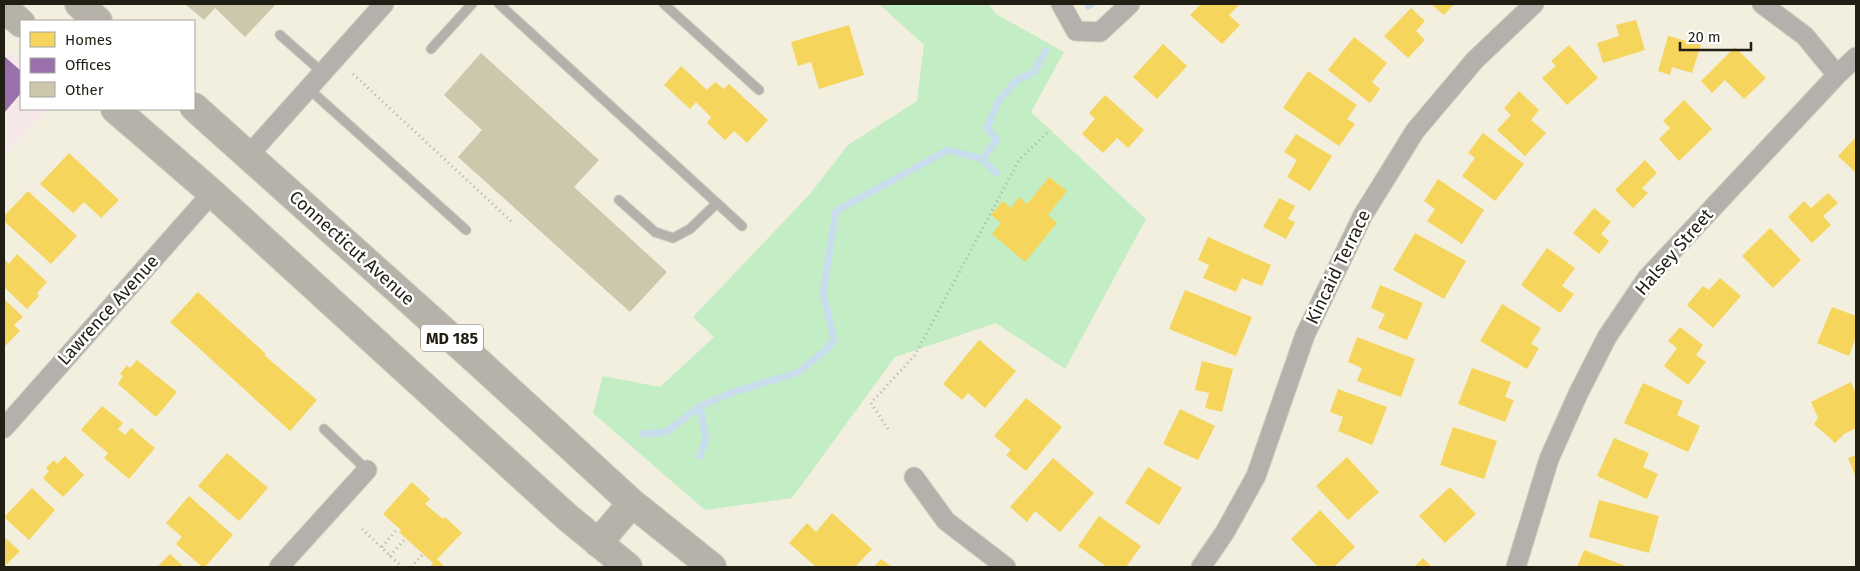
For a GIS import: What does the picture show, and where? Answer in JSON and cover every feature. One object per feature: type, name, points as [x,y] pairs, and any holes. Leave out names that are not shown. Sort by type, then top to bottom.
[{"type":"main road","points":[[79,4],[97,20]]},
{"type":"main road","points":[[4,8],[20,23]]},
{"type":"main road","name":"Connecticut Avenue","points":[[195,108],[475,359],[632,503],[712,567]]},
{"type":"main road","name":"MD 185","points":[[116,110],[212,193],[538,492],[628,567]]},
{"type":"main road","points":[[598,543],[632,503]]},
{"type":"street","points":[[248,156],[384,4]]},
{"type":"street","points":[[1061,4],[1076,31],[1100,32],[1130,4]]},
{"type":"street","name":"Kincaid Terrace","points":[[1202,567],[1225,532],[1256,476],[1305,334],[1362,215],[1415,131],[1475,60],[1534,4]]},
{"type":"street","points":[[1762,4],[1805,36],[1837,75]]},
{"type":"street","name":"Halsey Street","points":[[1516,567],[1550,459],[1578,394],[1607,336],[1646,278],[1856,57]]},
{"type":"street","name":"Lawrence Avenue","points":[[4,428],[212,193]]},
{"type":"street","points":[[279,567],[367,470]]},
{"type":"street","points":[[914,477],[946,521],[1006,567]]},
{"type":"lane","points":[[431,50],[472,4]]},
{"type":"lane","points":[[499,4],[742,226]]},
{"type":"lane","points":[[664,4],[759,90]]},
{"type":"lane","points":[[280,35],[323,73]]},
{"type":"lane","points":[[309,89],[466,230]]},
{"type":"lane","points":[[619,200],[655,232],[674,238],[690,229],[717,203]]},
{"type":"lane","points":[[324,429],[367,470]]},
{"type":"path","points":[[353,74],[512,222]]},
{"type":"path","points":[[888,429],[871,404],[915,355],[1019,160],[1050,130]]},
{"type":"path","points":[[382,548],[398,528]]},
{"type":"path","points":[[362,529],[402,567]]},
{"type":"path","points":[[390,556],[406,538]]},
{"type":"path","points":[[413,566],[424,554]]},
{"type":"path","points":[[413,566],[418,567]]},
{"type":"shaded area","points":[[4,46],[20,60],[20,110],[48,110],[4,156]]},
{"type":"green space","points":[[879,4],[988,4],[996,14],[1064,52],[1031,112],[1146,219],[1065,369],[996,323],[895,357],[792,498],[705,510],[593,413],[603,376],[660,387],[714,337],[693,317],[810,194],[848,145],[917,101],[924,45]]},
{"type":"building: Homes","points":[[1201,4],[1240,4],[1229,15],[1240,25],[1222,44],[1190,15]]},
{"type":"building: Homes","points":[[1431,4],[1454,4],[1444,15]]},
{"type":"building: Homes","points":[[1411,8],[1425,21],[1416,31],[1425,40],[1408,58],[1384,36]]},
{"type":"building: Homes","points":[[1636,20],[1645,50],[1603,63],[1597,43],[1619,36],[1616,25]]},
{"type":"building: Homes","points":[[849,25],[864,75],[819,89],[811,62],[798,66],[791,42]]},
{"type":"building: Homes","points":[[1668,36],[1701,45],[1692,73],[1672,67],[1670,75],[1658,71]]},
{"type":"building: Homes","points":[[1354,37],[1387,63],[1372,82],[1380,89],[1370,103],[1328,70]]},
{"type":"building: Homes","points":[[1163,44],[1187,66],[1157,99],[1133,77]]},
{"type":"building: Homes","points":[[1569,45],[1598,78],[1567,105],[1542,78],[1556,66],[1551,61]]},
{"type":"building: Homes","points":[[1735,47],[1766,78],[1744,99],[1725,80],[1712,93],[1701,81]]},
{"type":"building: Homes","points":[[681,66],[707,90],[715,82],[724,89],[729,84],[768,120],[747,143],[734,131],[725,140],[707,123],[711,117],[696,102],[690,109],[664,85]]},
{"type":"building: Homes","points":[[1308,71],[1357,105],[1347,119],[1355,124],[1339,146],[1283,108]]},
{"type":"building: Homes","points":[[1519,91],[1539,110],[1531,120],[1546,133],[1525,156],[1497,130],[1511,115],[1504,108]]},
{"type":"building: Homes","points":[[1105,95],[1144,130],[1128,148],[1117,138],[1103,153],[1082,134],[1095,119],[1089,113]]},
{"type":"building: Homes","points":[[1684,100],[1712,129],[1679,161],[1659,139],[1670,128],[1663,121]]},
{"type":"building: Homes","points":[[1483,133],[1524,164],[1495,201],[1462,176],[1475,158],[1468,153]]},
{"type":"building: Homes","points":[[1296,134],[1332,156],[1310,191],[1287,177],[1297,160],[1284,152]]},
{"type":"building: Homes","points":[[1856,137],[1856,173],[1838,156]]},
{"type":"building: Homes","points":[[69,153],[119,200],[101,218],[84,202],[73,213],[40,184]]},
{"type":"building: Homes","points":[[1645,160],[1657,173],[1642,188],[1648,193],[1633,208],[1615,190]]},
{"type":"building: Homes","points":[[1049,177],[1067,191],[1048,215],[1057,223],[1025,262],[992,234],[1001,223],[991,215],[1003,201],[1011,208],[1019,197],[1027,204]]},
{"type":"building: Homes","points":[[1438,179],[1484,210],[1462,244],[1427,221],[1435,209],[1424,201]]},
{"type":"building: Homes","points":[[28,191],[77,236],[51,264],[4,221],[4,216]]},
{"type":"building: Homes","points":[[1828,193],[1838,203],[1823,216],[1831,225],[1812,243],[1788,217],[1804,201],[1811,208]]},
{"type":"building: Homes","points":[[1279,198],[1295,206],[1288,219],[1295,222],[1286,239],[1263,227]]},
{"type":"building: Homes","points":[[1594,208],[1611,222],[1601,234],[1609,241],[1599,254],[1573,233]]},
{"type":"building: Homes","points":[[1770,228],[1801,260],[1773,288],[1742,256]]},
{"type":"building: Homes","points":[[1415,233],[1466,261],[1444,299],[1393,270]]},
{"type":"building: Homes","points":[[1208,237],[1271,265],[1262,286],[1242,278],[1236,292],[1203,278],[1209,265],[1198,260]]},
{"type":"building: Homes","points":[[1547,248],[1575,268],[1562,286],[1574,294],[1560,313],[1521,285]]},
{"type":"building: Homes","points":[[17,254],[47,282],[37,293],[39,296],[27,309],[4,287],[4,259],[9,264]]},
{"type":"building: Homes","points":[[1720,278],[1741,296],[1713,328],[1687,305],[1703,286],[1709,290]]},
{"type":"building: Homes","points":[[1380,285],[1423,303],[1407,340],[1378,328],[1385,314],[1371,308]]},
{"type":"building: Homes","points":[[1185,290],[1252,317],[1236,356],[1169,329]]},
{"type":"building: Homes","points":[[198,292],[266,354],[264,355],[317,400],[290,431],[170,322]]},
{"type":"building: Homes","points":[[4,299],[23,317],[14,325],[20,331],[4,347]]},
{"type":"building: Homes","points":[[1502,304],[1541,328],[1531,344],[1539,348],[1527,369],[1480,341]]},
{"type":"building: Homes","points":[[1832,307],[1856,316],[1856,337],[1849,356],[1817,343]]},
{"type":"building: Homes","points":[[1680,327],[1703,345],[1696,355],[1706,362],[1688,385],[1664,366],[1677,348],[1668,341]]},
{"type":"building: Homes","points":[[1357,337],[1415,359],[1401,397],[1357,381],[1362,368],[1348,362]]},
{"type":"building: Homes","points":[[979,340],[1016,371],[985,408],[968,393],[962,400],[943,384]]},
{"type":"building: Homes","points":[[137,360],[177,392],[156,417],[118,384],[123,376],[120,374],[127,365],[130,368]]},
{"type":"building: Homes","points":[[1202,361],[1233,369],[1222,412],[1205,408],[1209,393],[1195,390]]},
{"type":"building: Homes","points":[[1472,368],[1511,382],[1505,397],[1514,400],[1505,422],[1458,404]]},
{"type":"building: Homes","points":[[1851,382],[1856,393],[1856,428],[1844,434],[1835,443],[1814,424],[1818,418],[1811,402]]},
{"type":"building: Homes","points":[[1643,383],[1683,401],[1677,415],[1700,426],[1688,452],[1624,423]]},
{"type":"building: Homes","points":[[1338,389],[1387,407],[1372,445],[1338,431],[1343,417],[1330,412]]},
{"type":"building: Homes","points":[[1026,398],[1062,427],[1026,471],[1006,455],[1011,450],[994,436]]},
{"type":"building: Homes","points":[[102,406],[123,423],[118,429],[125,435],[131,428],[155,448],[129,479],[104,458],[108,453],[81,430]]},
{"type":"building: Homes","points":[[1180,409],[1215,426],[1198,460],[1163,444]]},
{"type":"building: Homes","points":[[1453,427],[1497,441],[1484,479],[1440,465]]},
{"type":"building: Homes","points":[[1614,438],[1649,453],[1643,467],[1658,474],[1647,499],[1597,476]]},
{"type":"building: Homes","points":[[227,453],[268,488],[239,521],[198,486]]},
{"type":"building: Homes","points":[[1856,455],[1856,477],[1848,458]]},
{"type":"building: Homes","points":[[65,456],[84,475],[63,497],[43,478],[49,471],[46,468],[54,460],[57,464]]},
{"type":"building: Homes","points":[[1347,457],[1379,492],[1348,520],[1316,486]]},
{"type":"building: Homes","points":[[1053,458],[1094,493],[1060,532],[1035,511],[1027,522],[1010,507]]},
{"type":"building: Homes","points":[[1148,467],[1182,488],[1159,525],[1125,503]]},
{"type":"building: Homes","points":[[412,482],[430,499],[425,504],[443,519],[445,517],[462,533],[437,559],[445,567],[430,567],[433,563],[399,532],[401,530],[383,514]]},
{"type":"building: Homes","points":[[1450,487],[1476,514],[1445,543],[1419,516]]},
{"type":"building: Homes","points":[[32,488],[55,510],[29,540],[4,517]]},
{"type":"building: Homes","points":[[189,496],[233,535],[205,567],[202,567],[176,544],[182,537],[166,523]]},
{"type":"building: Homes","points":[[1599,500],[1659,516],[1649,553],[1589,537]]},
{"type":"building: Homes","points":[[1320,510],[1355,547],[1334,567],[1318,567],[1291,539]]},
{"type":"building: Homes","points":[[832,513],[872,549],[855,567],[816,567],[789,543],[807,523],[816,532]]},
{"type":"building: Homes","points":[[1099,516],[1141,546],[1126,567],[1107,567],[1078,546]]},
{"type":"building: Homes","points":[[4,537],[20,551],[4,567]]},
{"type":"building: Homes","points":[[1584,550],[1628,567],[1577,567]]},
{"type":"building: Homes","points":[[170,554],[184,567],[157,567]]},
{"type":"building: Homes","points":[[1423,558],[1432,567],[1414,567]]},
{"type":"building: Homes","points":[[881,559],[892,567],[874,567]]},
{"type":"building: Offices","points":[[4,56],[20,70],[20,94],[4,113]]},
{"type":"building: Other","points":[[185,4],[276,4],[245,37],[215,8],[204,20]]},
{"type":"building: Other","points":[[481,53],[599,160],[574,187],[667,272],[630,312],[458,157],[482,130],[444,95]]},
{"type":"waterway","points":[[1088,6],[1092,4]]},
{"type":"waterway","points":[[996,173],[982,159],[997,140],[987,128],[997,103],[1017,80],[1034,72],[1046,50]]},
{"type":"waterway","points":[[700,456],[706,439],[700,406],[734,392],[799,372],[827,349],[834,339],[823,293],[836,211],[948,150],[982,159]]},
{"type":"waterway","points":[[642,434],[666,432],[700,406]]}]
